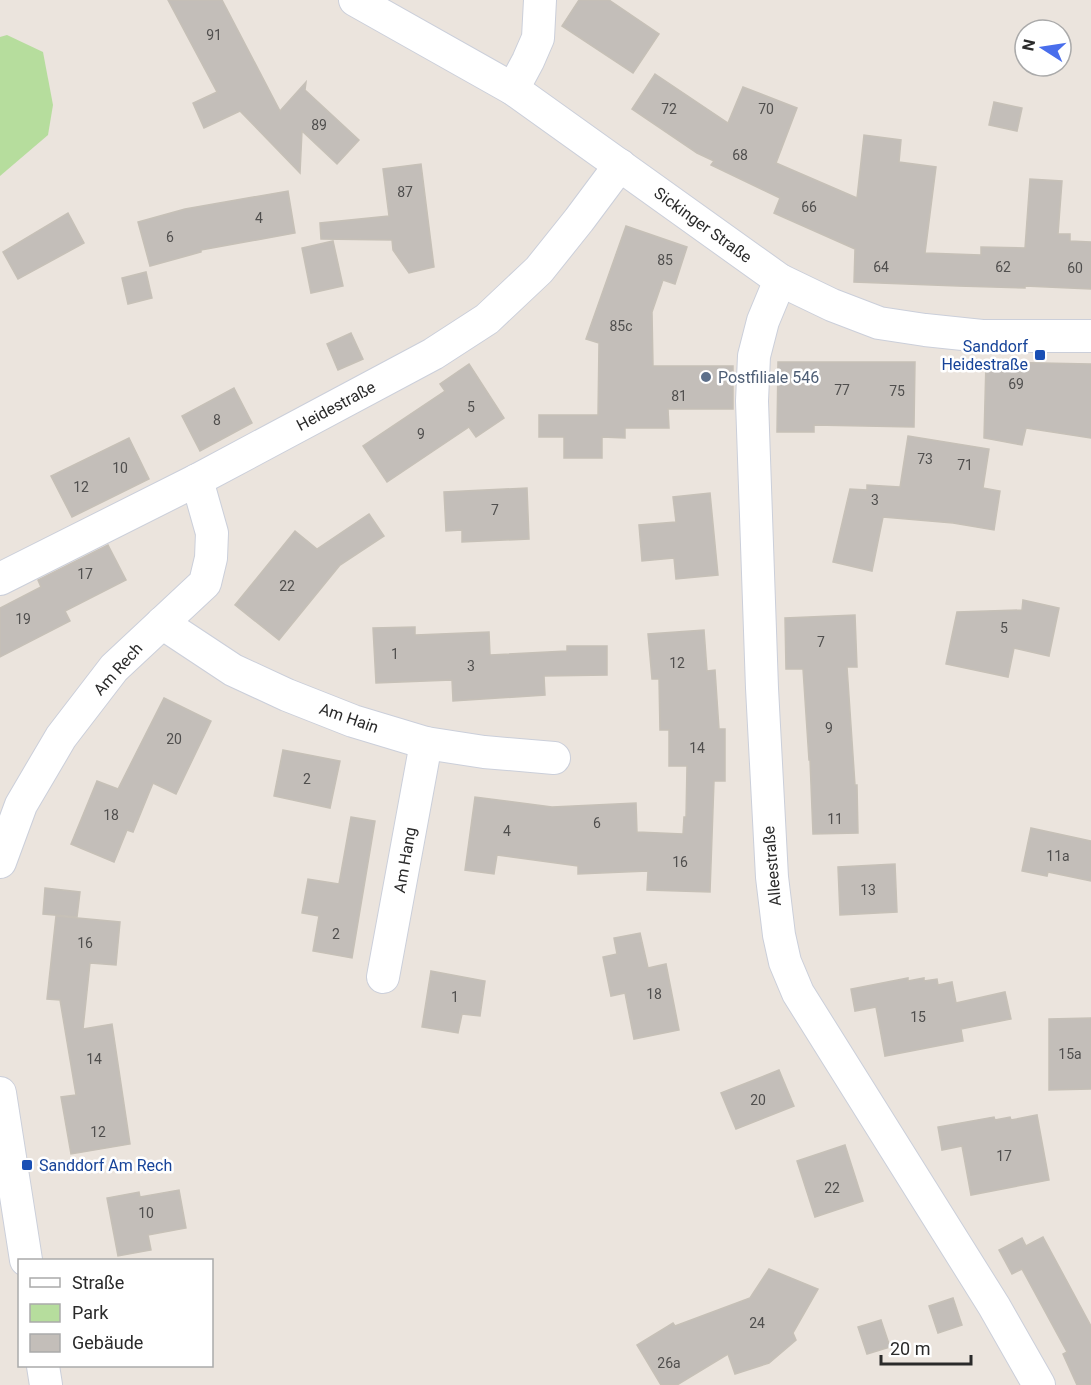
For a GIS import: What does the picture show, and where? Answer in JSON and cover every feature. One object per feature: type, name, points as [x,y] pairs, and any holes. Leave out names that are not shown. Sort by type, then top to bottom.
[{"type":"street","name":"Sickinger Straße","points":[[355,0],[513,89],[780,280],[832,305],[879,323],[925,330],[982,336],[1091,336]]},
{"type":"street","points":[[513,89],[538,38],[540,0]]},
{"type":"street","name":"Heidestraße","points":[[0,579],[197,480],[433,354],[487,319],[539,270],[620,165]]},
{"type":"street","name":"Alleestraße","points":[[780,280],[763,321],[754,356],[752,401],[762,688],[771,858],[779,935],[785,962],[798,993],[994,1306],[1039,1385]]},
{"type":"street","name":"Am Rech","points":[[0,862],[21,805],[61,737],[114,668],[205,583],[212,558],[212,533],[197,480]]},
{"type":"street","name":"Am Hain","points":[[162,622],[233,670],[287,695],[353,721],[426,743],[484,752],[554,758]]},
{"type":"street","name":"Am Hang","points":[[383,977],[426,743]]},
{"type":"street","points":[[0,1093],[27,1259]]},
{"type":"street","points":[[43,1367],[46,1385]]},
{"type":"green space","points":[[7,35],[43,52],[53,105],[48,135],[0,176],[0,37]]},
{"type":"building","points":[[168,0],[222,0],[280,111],[306,82],[305,90],[359,140],[337,164],[302,131],[300,173],[240,111],[204,128],[193,103],[217,92]]},
{"type":"building","points":[[579,0],[609,0],[659,34],[633,73],[562,26]]},
{"type":"building","points":[[655,74],[728,123],[743,87],[797,108],[776,163],[857,198],[864,135],[901,140],[899,162],[936,167],[925,253],[981,255],[981,247],[1025,248],[1030,179],[1062,181],[1058,234],[1070,234],[1070,241],[1091,242],[1091,289],[854,282],[855,249],[774,213],[780,198],[711,165],[714,161],[697,153],[632,109]]},
{"type":"building","points":[[994,102],[1022,108],[1017,131],[989,125]]},
{"type":"building","points":[[421,164],[434,267],[409,273],[393,250],[392,240],[321,239],[320,223],[389,216],[383,169]]},
{"type":"building","points":[[288,191],[295,233],[201,250],[201,252],[150,266],[138,222],[185,209]]},
{"type":"building","points":[[68,213],[84,243],[18,279],[3,252]]},
{"type":"building","points":[[626,226],[687,247],[675,284],[663,280],[652,312],[653,366],[733,366],[733,409],[668,409],[669,428],[625,428],[625,438],[602,437],[602,458],[564,458],[564,437],[539,437],[539,415],[598,415],[599,343],[586,339]]},
{"type":"building","points":[[333,241],[343,286],[311,293],[302,248]]},
{"type":"building","points":[[146,272],[152,298],[128,304],[122,278]]},
{"type":"building","points":[[351,333],[363,359],[338,370],[327,344]]},
{"type":"building","points":[[778,362],[915,362],[914,427],[814,425],[814,432],[777,432]]},
{"type":"building","points":[[986,362],[1091,364],[1091,438],[1026,428],[1022,445],[984,438]]},
{"type":"building","points":[[469,364],[504,418],[476,437],[469,427],[387,482],[363,446],[445,391],[440,384]]},
{"type":"building","points":[[234,388],[252,423],[200,451],[182,416]]},
{"type":"building","points":[[908,436],[989,449],[983,488],[1000,491],[994,530],[953,523],[883,517],[872,571],[833,562],[850,489],[867,490],[867,485],[900,487]]},
{"type":"building","points":[[129,438],[149,479],[72,517],[51,476]]},
{"type":"building","points":[[527,488],[529,539],[462,542],[462,530],[446,531],[444,492]]},
{"type":"building","points":[[710,493],[718,575],[676,579],[674,558],[642,561],[639,525],[676,522],[673,497]]},
{"type":"building","points":[[369,514],[384,536],[340,565],[279,640],[235,605],[295,531],[317,549]]},
{"type":"building","points":[[108,545],[126,580],[65,611],[70,621],[0,657],[0,608],[41,587],[38,580]]},
{"type":"building","points":[[1023,600],[1059,608],[1049,656],[1014,648],[1008,677],[946,664],[957,612],[1022,610]]},
{"type":"building","points":[[855,615],[857,667],[847,667],[855,785],[857,785],[858,833],[813,834],[803,669],[786,669],[785,618]]},
{"type":"building","points":[[415,627],[415,635],[489,632],[490,655],[567,651],[567,646],[607,646],[607,675],[544,676],[545,695],[453,701],[452,680],[376,683],[373,628]]},
{"type":"building","points":[[704,630],[707,671],[715,670],[719,729],[725,729],[725,781],[714,781],[710,892],[647,890],[648,871],[578,874],[578,866],[497,855],[494,874],[465,870],[475,797],[552,807],[636,803],[637,832],[683,834],[684,817],[686,817],[687,766],[669,766],[669,730],[660,730],[659,679],[652,679],[648,634]]},
{"type":"building","points":[[164,698],[211,721],[176,794],[153,783],[133,832],[127,830],[114,862],[71,844],[97,781],[118,789]]},
{"type":"building","points":[[283,750],[340,761],[330,808],[274,796]]},
{"type":"building","points":[[351,817],[375,821],[352,958],[313,951],[319,916],[302,913],[308,879],[339,884]]},
{"type":"building","points":[[1031,828],[1091,841],[1091,881],[1048,872],[1047,876],[1022,871]]},
{"type":"building","points":[[895,864],[897,912],[840,915],[838,867]]},
{"type":"building","points":[[45,888],[80,892],[77,917],[43,914]]},
{"type":"building","points":[[56,916],[120,922],[116,965],[90,963],[83,1029],[112,1024],[130,1144],[71,1154],[61,1097],[76,1095],[60,1000],[47,999]]},
{"type":"building","points":[[640,933],[648,968],[666,964],[679,1030],[634,1039],[625,993],[611,996],[603,957],[617,954],[614,938]]},
{"type":"building","points":[[431,971],[485,981],[480,1016],[462,1014],[458,1033],[422,1027]]},
{"type":"building","points":[[908,978],[908,981],[924,978],[924,981],[937,979],[938,985],[952,982],[956,1003],[1005,992],[1011,1019],[961,1029],[963,1041],[885,1056],[876,1007],[855,1011],[851,989]]},
{"type":"building","points":[[1091,1018],[1091,1089],[1049,1090],[1049,1019]]},
{"type":"building","points":[[779,1070],[794,1106],[736,1129],[721,1093]]},
{"type":"building","points":[[1037,1115],[1049,1180],[971,1195],[962,1146],[942,1150],[938,1127],[994,1117],[995,1120],[1010,1117],[1011,1120]]},
{"type":"building","points":[[845,1145],[863,1201],[815,1217],[797,1161]]},
{"type":"building","points":[[179,1190],[186,1228],[148,1235],[151,1250],[118,1256],[107,1198],[139,1192],[140,1197]]},
{"type":"building","points":[[1043,1237],[1091,1326],[1091,1385],[1077,1385],[1063,1354],[1067,1352],[1022,1269],[1012,1274],[999,1250],[1022,1238],[1026,1246]]},
{"type":"building","points":[[769,1269],[818,1289],[793,1333],[796,1340],[769,1363],[735,1374],[728,1354],[677,1385],[661,1385],[637,1345],[673,1323],[675,1326],[750,1298]]},
{"type":"building","points":[[953,1298],[962,1325],[938,1333],[929,1306]]},
{"type":"building","points":[[881,1320],[890,1347],[867,1354],[858,1327]]},
{"type":"place","name":"Sanddorf Heidestraße","points":[[1040,355]]},
{"type":"place","name":"Postfiliale 546","points":[[706,377]]},
{"type":"place","name":"Sanddorf Am Rech","points":[[27,1165]]}]
